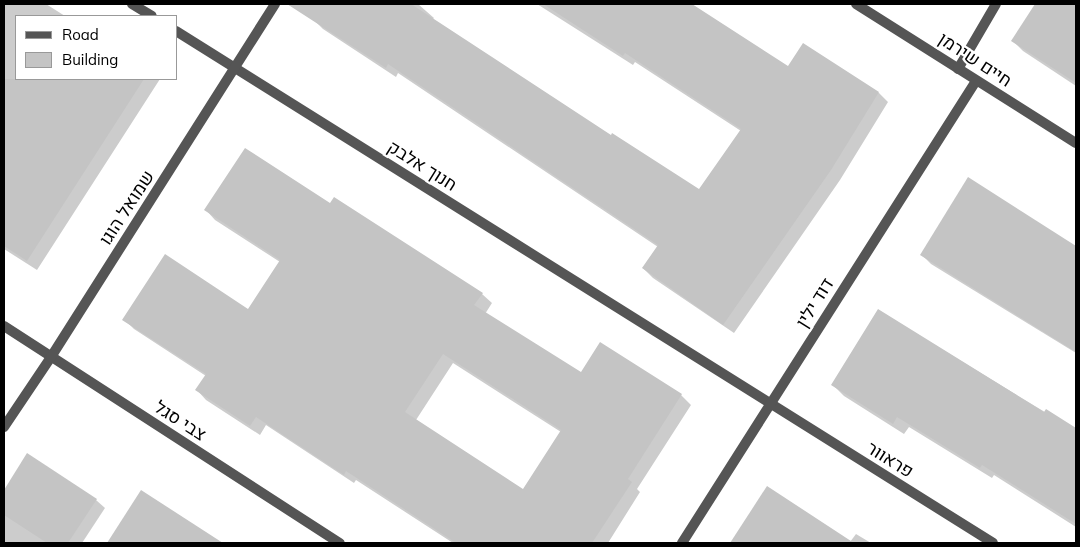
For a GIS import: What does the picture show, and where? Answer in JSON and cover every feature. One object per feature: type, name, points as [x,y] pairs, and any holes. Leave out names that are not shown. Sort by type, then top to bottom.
[{"type":"street","points":[[132,4],[150,15]]},
{"type":"street","name":"שמואל הוגו","points":[[4,427],[51,357],[276,4]]},
{"type":"street","name":"חיים שירמן","points":[[856,4],[1076,143]]},
{"type":"street","points":[[958,69],[996,4]]},
{"type":"street","name":"חנוך אלבק","points":[[178,33],[771,404]]},
{"type":"street","name":"דוד ילין","points":[[682,543],[976,81]]},
{"type":"street","name":"צבי סגל","points":[[4,326],[340,543]]},
{"type":"street","name":"פראוור","points":[[771,404],[993,543]]},
{"type":"building","points":[[287,4],[411,4],[611,135],[612,133],[699,189],[741,129],[625,53],[623,56],[543,4],[692,4],[788,66],[803,43],[879,92],[831,170],[723,325],[642,268],[658,245],[388,64],[386,68]]},
{"type":"building","points":[[1035,4],[1076,4],[1076,83],[1011,41]]},
{"type":"building","points":[[4,79],[143,80],[27,261],[4,246]]},
{"type":"building","points":[[245,148],[330,203],[334,197],[483,293],[474,305],[581,372],[600,342],[682,394],[628,479],[632,482],[592,543],[456,543],[346,471],[344,475],[256,417],[250,426],[195,390],[206,374],[122,320],[165,254],[248,309],[280,260],[204,210]],"holes":[[[443,354],[561,430],[523,489],[405,412]]]},
{"type":"building","points":[[968,177],[1076,246],[1076,352],[920,255]]},
{"type":"building","points":[[878,309],[1044,412],[1046,409],[1076,428],[1076,524],[982,465],[980,468],[897,417],[893,424],[831,385]]},
{"type":"building","points":[[27,453],[97,499],[68,543],[47,543],[4,515],[4,490]]},
{"type":"building","points":[[767,486],[854,543],[730,543]]},
{"type":"building","points":[[141,490],[223,543],[107,543]]}]
